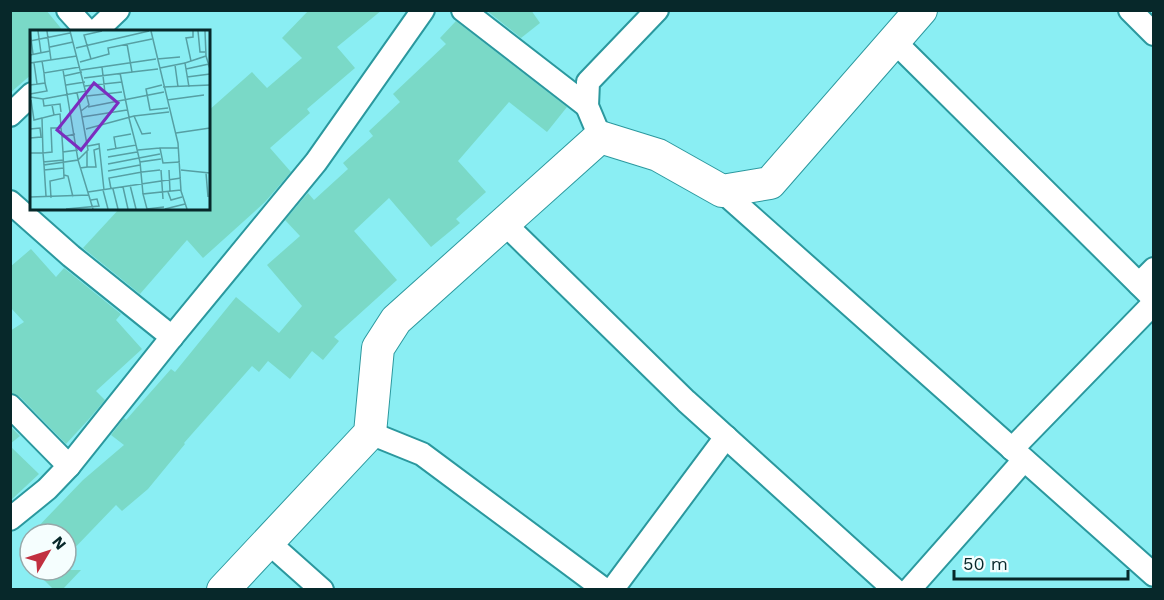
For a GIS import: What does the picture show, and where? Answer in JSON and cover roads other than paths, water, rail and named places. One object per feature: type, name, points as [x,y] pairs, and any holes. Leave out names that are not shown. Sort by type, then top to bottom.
[{"type":"street","points":[[68,10],[86,30]]},
{"type":"street","points":[[97,30],[118,10]]},
{"type":"street","points":[[10,519],[47,489],[69,466],[316,162],[423,10]]},
{"type":"street","points":[[464,10],[587,106]]},
{"type":"street","points":[[600,137],[587,106],[588,82],[657,10]]},
{"type":"street","points":[[722,191],[770,183],[921,10]]},
{"type":"street","points":[[1130,10],[1154,34]]},
{"type":"street","points":[[894,41],[1150,289],[909,590]]},
{"type":"street","points":[[10,115],[30,96]]},
{"type":"street","points":[[600,137],[658,155],[722,191],[1154,575]]},
{"type":"street","points":[[224,590],[370,433],[378,348],[396,320],[600,137]]},
{"type":"street","points":[[10,202],[71,256],[172,337]]},
{"type":"street","points":[[504,223],[686,401],[895,590]]},
{"type":"street","points":[[10,406],[69,466]]},
{"type":"street","points":[[370,433],[422,454],[605,590]]},
{"type":"street","points":[[612,590],[726,437]]},
{"type":"street","points":[[268,542],[322,590]]}]
